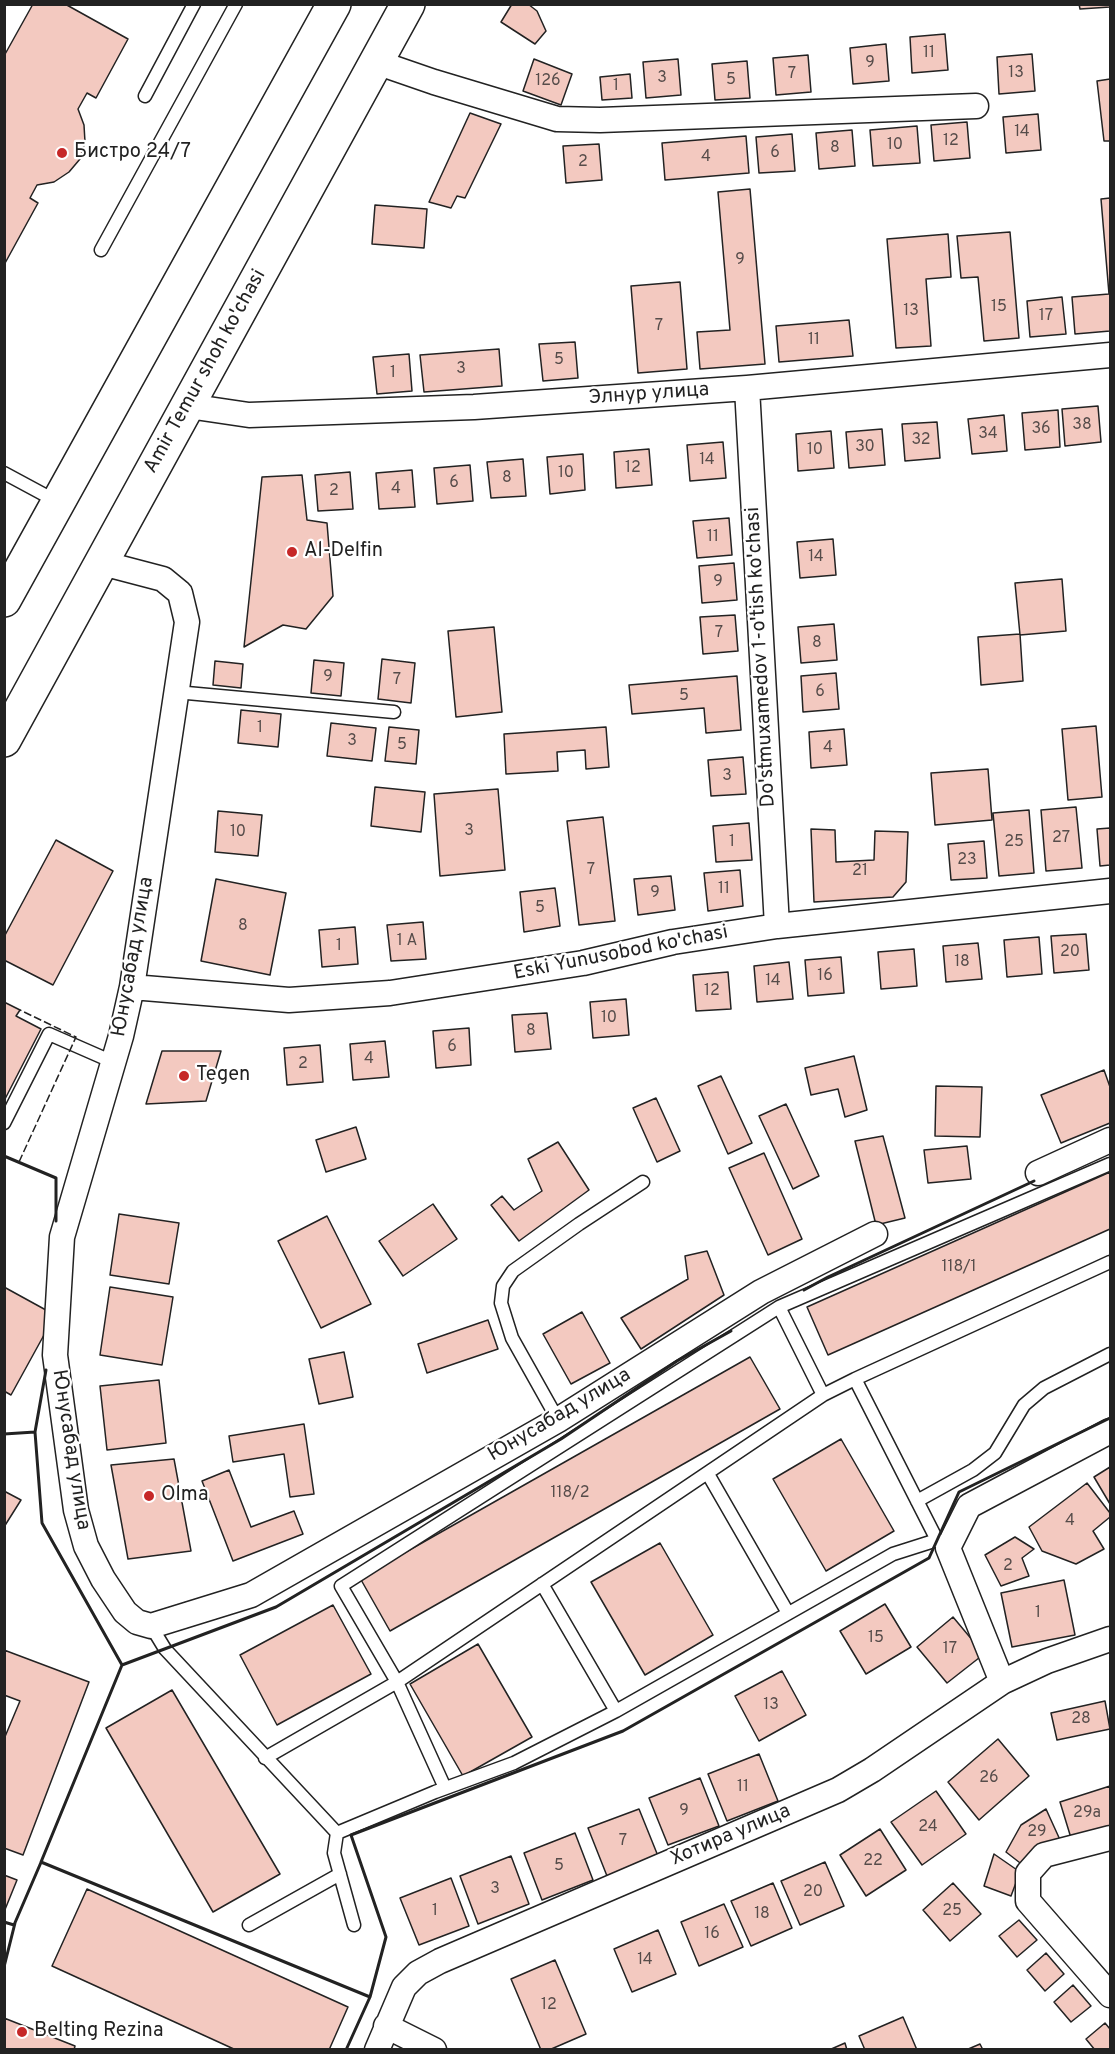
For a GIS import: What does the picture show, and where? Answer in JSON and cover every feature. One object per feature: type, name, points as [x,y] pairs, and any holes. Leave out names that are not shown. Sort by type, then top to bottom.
[{"type":"main road","points":[[4,600],[334,4]]},
{"type":"main road","name":"Amir Temur shoh ko'chasi","points":[[4,740],[408,4]]},
{"type":"street","points":[[376,63],[557,119],[600,120],[976,106]]},
{"type":"street","name":"Элнур улица","points":[[188,406],[249,415],[474,407],[747,388],[1110,355]]},
{"type":"street","name":"Do'stmuxamedov 1-o'tish ko'chasi","points":[[747,388],[777,926]]},
{"type":"street","name":"Юнусабад улица","points":[[102,563],[163,579],[180,593],[187,622],[132,987],[113,1062],[62,1238],[55,1355],[76,1510],[86,1546],[124,1612],[137,1622],[151,1626],[251,1595],[558,1420],[761,1292],[875,1234]]},
{"type":"street","name":"Eski Yunusobod ko'chasi","points":[[132,987],[290,1000],[390,993],[583,963],[673,942],[777,926],[1110,891]]},
{"type":"street","points":[[1038,1173],[1110,1140]]},
{"type":"street","points":[[1002,1682],[943,1544],[969,1506],[1110,1431]]},
{"type":"street","name":"Хотира улица","points":[[377,2049],[404,1987],[425,1969],[838,1791],[1002,1682],[1047,1661],[1110,1639]]},
{"type":"street","points":[[1110,1838],[1044,1855],[1028,1873],[1028,1901],[1110,1995]]},
{"type":"street","points":[[386,2025],[434,2049]]},
{"type":"lane","points":[[145,96],[194,4]]},
{"type":"lane","points":[[101,250],[236,4]]},
{"type":"lane","points":[[4,473],[59,502]]},
{"type":"lane","points":[[176,692],[394,712]]},
{"type":"lane","points":[[4,1123],[49,1034],[113,1062]]},
{"type":"lane","points":[[446,1788],[397,1682],[341,1586],[779,1307],[1110,1164]]},
{"type":"lane","points":[[558,1420],[512,1338],[501,1303],[503,1286],[513,1271],[643,1182]]},
{"type":"lane","points":[[266,1758],[397,1682],[824,1395],[1110,1262]]},
{"type":"lane","points":[[779,1307],[824,1395]]},
{"type":"lane","points":[[917,1501],[973,1470],[995,1453],[1024,1405],[1044,1388],[1110,1354]]},
{"type":"lane","points":[[337,1833],[514,1763],[616,1711],[893,1554],[943,1544],[917,1501],[855,1379]]},
{"type":"lane","points":[[708,1474],[788,1613]]},
{"type":"lane","points":[[542,1584],[616,1711]]},
{"type":"lane","points":[[151,1626],[165,1649],[337,1833]]},
{"type":"lane","points":[[337,1833],[334,1853],[354,1925]]},
{"type":"lane","points":[[249,1925],[340,1874]]},
{"type":"building","points":[[33,4],[65,4],[128,39],[96,98],[87,93],[78,109],[84,125],[85,142],[80,159],[69,172],[54,182],[37,185],[30,198],[38,203],[4,265],[4,56]]},
{"type":"building","points":[[512,4],[528,4],[537,11],[546,31],[535,44],[501,22]]},
{"type":"building","points":[[1079,4],[1110,4],[1110,7],[1080,9]]},
{"type":"building","points":[[945,34],[948,70],[912,73],[910,37]]},
{"type":"building","points":[[886,44],[889,81],[853,84],[850,48]]},
{"type":"building","points":[[1032,54],[1035,91],[999,94],[997,57]]},
{"type":"building","points":[[808,55],[811,92],[776,95],[773,58]]},
{"type":"building","points":[[534,59],[572,74],[561,105],[523,91]]},
{"type":"building","points":[[678,59],[681,95],[646,98],[643,62]]},
{"type":"building","points":[[747,61],[750,98],[715,100],[712,64]]},
{"type":"building","points":[[630,74],[632,98],[602,100],[600,77]]},
{"type":"building","points":[[1110,79],[1110,141],[1104,141],[1097,81]]},
{"type":"building","points":[[470,113],[501,124],[465,198],[457,196],[451,208],[429,202]]},
{"type":"building","points":[[1038,114],[1041,150],[1006,153],[1003,117]]},
{"type":"building","points":[[967,122],[970,158],[934,161],[931,125]]},
{"type":"building","points":[[917,126],[920,163],[873,166],[870,130]]},
{"type":"building","points":[[852,130],[855,166],[819,169],[816,133]]},
{"type":"building","points":[[792,134],[795,171],[759,173],[756,137]]},
{"type":"building","points":[[746,136],[749,173],[665,180],[662,143]]},
{"type":"building","points":[[599,144],[602,180],[566,183],[563,146]]},
{"type":"building","points":[[750,189],[765,364],[700,369],[697,332],[730,330],[718,192]]},
{"type":"building","points":[[1110,198],[1110,331],[1075,334],[1072,297],[1109,294],[1101,199]]},
{"type":"building","points":[[375,205],[427,209],[424,248],[372,244]]},
{"type":"building","points":[[1010,232],[1019,338],[984,341],[978,277],[961,278],[957,236]]},
{"type":"building","points":[[948,234],[951,277],[926,279],[931,346],[896,348],[887,239]]},
{"type":"building","points":[[680,282],[687,369],[638,373],[631,286]]},
{"type":"building","points":[[1062,297],[1066,334],[1030,337],[1027,301]]},
{"type":"building","points":[[849,320],[853,356],[779,362],[776,326]]},
{"type":"building","points":[[575,342],[578,378],[543,381],[539,344]]},
{"type":"building","points":[[499,349],[502,386],[424,392],[420,355]]},
{"type":"building","points":[[409,354],[412,391],[377,394],[373,357]]},
{"type":"building","points":[[1098,406],[1101,442],[1065,446],[1062,409]]},
{"type":"building","points":[[1058,410],[1060,447],[1025,450],[1022,413]]},
{"type":"building","points":[[1004,415],[1007,451],[972,454],[968,419]]},
{"type":"building","points":[[937,422],[940,458],[905,461],[902,424]]},
{"type":"building","points":[[882,429],[885,465],[849,468],[846,432]]},
{"type":"building","points":[[831,431],[834,468],[798,471],[796,434]]},
{"type":"building","points":[[723,442],[726,478],[690,481],[687,445]]},
{"type":"building","points":[[649,449],[652,485],[616,488],[614,452]]},
{"type":"building","points":[[583,454],[585,490],[550,494],[547,457]]},
{"type":"building","points":[[523,459],[526,496],[491,498],[487,462]]},
{"type":"building","points":[[470,465],[473,501],[437,504],[434,468]]},
{"type":"building","points":[[412,470],[415,507],[379,509],[376,473]]},
{"type":"building","points":[[350,472],[353,509],[318,511],[315,475]]},
{"type":"building","name":"Al-Delfin","points":[[302,475],[307,520],[327,523],[333,596],[306,629],[283,625],[244,647],[262,477]]},
{"type":"building","points":[[729,518],[732,555],[697,558],[693,521]]},
{"type":"building","points":[[833,539],[836,575],[800,578],[797,542]]},
{"type":"building","points":[[734,563],[737,600],[702,603],[699,566]]},
{"type":"building","points":[[1062,579],[1066,631],[1020,635],[1015,583]]},
{"type":"building","points":[[735,615],[738,651],[703,654],[700,617]]},
{"type":"building","points":[[834,624],[837,660],[801,663],[798,627]]},
{"type":"building","points":[[494,627],[502,712],[456,717],[448,631]]},
{"type":"building","points":[[1020,634],[1023,681],[981,685],[978,637]]},
{"type":"building","points":[[382,659],[415,663],[411,703],[378,699]]},
{"type":"building","points":[[314,660],[344,663],[341,696],[311,693]]},
{"type":"building","points":[[215,661],[243,664],[241,688],[213,685]]},
{"type":"building","points":[[836,673],[839,709],[803,712],[801,676]]},
{"type":"building","points":[[737,676],[741,730],[706,733],[704,708],[632,714],[629,685]]},
{"type":"building","points":[[241,710],[281,714],[278,747],[238,743]]},
{"type":"building","points":[[331,723],[376,728],[372,761],[327,756]]},
{"type":"building","points":[[1096,726],[1102,797],[1068,800],[1062,729]]},
{"type":"building","points":[[389,727],[419,730],[416,764],[385,761]]},
{"type":"building","points":[[606,727],[609,767],[586,769],[585,750],[557,752],[558,771],[506,774],[504,734]]},
{"type":"building","points":[[844,729],[847,765],[811,768],[809,732]]},
{"type":"building","points":[[743,757],[746,794],[711,796],[708,760]]},
{"type":"building","points":[[988,769],[992,820],[935,825],[931,773]]},
{"type":"building","points":[[375,787],[425,792],[421,832],[371,826]]},
{"type":"building","points":[[498,789],[505,870],[440,876],[434,794]]},
{"type":"building","points":[[1076,807],[1082,868],[1046,871],[1041,810]]},
{"type":"building","points":[[1029,810],[1034,873],[999,876],[993,813]]},
{"type":"building","points":[[218,811],[262,815],[258,856],[215,852]]},
{"type":"building","points":[[603,817],[615,921],[579,925],[567,821]]},
{"type":"building","points":[[749,823],[752,860],[716,862],[713,826]]},
{"type":"building","points":[[1110,828],[1110,865],[1100,866],[1097,829]]},
{"type":"building","points":[[811,829],[835,830],[836,862],[874,860],[875,831],[908,832],[906,882],[893,897],[814,902]]},
{"type":"building","points":[[56,840],[113,871],[53,985],[4,960],[4,937]]},
{"type":"building","points":[[984,841],[987,878],[951,880],[948,844]]},
{"type":"building","points":[[740,870],[743,906],[708,911],[704,873]]},
{"type":"building","points":[[671,876],[675,910],[638,915],[634,879]]},
{"type":"building","points":[[216,879],[286,893],[270,975],[201,961]]},
{"type":"building","points":[[555,888],[560,926],[524,932],[520,892]]},
{"type":"building","points":[[423,922],[426,959],[391,961],[387,925]]},
{"type":"building","points":[[355,927],[358,964],[322,967],[319,930]]},
{"type":"building","points":[[1086,934],[1089,970],[1054,973],[1051,936]]},
{"type":"building","points":[[1039,937],[1042,974],[1007,977],[1004,940]]},
{"type":"building","points":[[978,943],[982,979],[946,982],[943,946]]},
{"type":"building","points":[[914,949],[917,986],[881,989],[878,952]]},
{"type":"building","points":[[841,957],[844,993],[808,996],[805,960]]},
{"type":"building","points":[[789,962],[793,999],[757,1002],[754,966]]},
{"type":"building","points":[[728,972],[731,1009],[696,1011],[693,975]]},
{"type":"building","points":[[626,999],[629,1035],[593,1038],[590,1002]]},
{"type":"building","points":[[4,1002],[20,1010],[16,1016],[41,1029],[4,1101]]},
{"type":"building","points":[[547,1013],[551,1049],[515,1052],[512,1015]]},
{"type":"building","points":[[469,1028],[471,1065],[436,1068],[433,1031]]},
{"type":"building","points":[[385,1041],[389,1077],[353,1080],[350,1044]]},
{"type":"building","points":[[320,1045],[323,1082],[287,1085],[284,1048]]},
{"type":"building","name":"Tegen","points":[[162,1051],[221,1051],[206,1101],[146,1104]]},
{"type":"building","points":[[854,1056],[867,1110],[845,1117],[838,1089],[811,1095],[805,1068]]},
{"type":"building","points":[[1104,1070],[1110,1087],[1110,1123],[1061,1143],[1041,1095]]},
{"type":"building","points":[[721,1076],[752,1143],[728,1154],[698,1086]]},
{"type":"building","points":[[936,1086],[982,1087],[980,1137],[935,1136]]},
{"type":"building","points":[[656,1098],[680,1151],[657,1162],[633,1108]]},
{"type":"building","points":[[786,1104],[819,1176],[793,1189],[759,1116]]},
{"type":"building","points":[[356,1127],[366,1159],[326,1172],[316,1140]]},
{"type":"building","points":[[883,1136],[905,1218],[876,1225],[855,1141]]},
{"type":"building","points":[[558,1142],[589,1190],[519,1241],[491,1205],[502,1196],[514,1210],[542,1191],[528,1159]]},
{"type":"building","points":[[967,1146],[971,1179],[928,1183],[924,1150]]},
{"type":"building","points":[[764,1153],[802,1239],[768,1255],[729,1168]]},
{"type":"building","points":[[1110,1172],[1110,1229],[828,1355],[807,1307]]},
{"type":"building","points":[[433,1204],[457,1239],[403,1276],[379,1241]]},
{"type":"building","points":[[119,1214],[179,1223],[169,1284],[110,1275]]},
{"type":"building","points":[[327,1216],[371,1304],[321,1328],[278,1241]]},
{"type":"building","points":[[707,1251],[724,1295],[641,1349],[621,1318],[688,1279],[685,1256]]},
{"type":"building","points":[[4,1287],[55,1315],[11,1395],[4,1391]]},
{"type":"building","points":[[110,1287],[173,1297],[162,1365],[100,1355]]},
{"type":"building","points":[[582,1312],[610,1363],[571,1384],[543,1334]]},
{"type":"building","points":[[488,1320],[498,1349],[427,1373],[418,1344]]},
{"type":"building","points":[[344,1352],[353,1397],[319,1404],[309,1359]]},
{"type":"building","points":[[750,1357],[780,1409],[390,1631],[360,1578]]},
{"type":"building","points":[[159,1380],[166,1443],[107,1450],[100,1386]]},
{"type":"building","points":[[304,1424],[314,1494],[290,1497],[284,1454],[233,1462],[229,1436]]},
{"type":"building","points":[[841,1439],[894,1531],[826,1571],[773,1479]]},
{"type":"building","name":"Olma","points":[[174,1459],[191,1551],[128,1559],[111,1465]]},
{"type":"building","points":[[1110,1467],[1110,1504],[1094,1477]]},
{"type":"building","points":[[229,1470],[251,1527],[294,1511],[303,1534],[233,1561],[202,1481]]},
{"type":"building","points":[[1087,1483],[1110,1513],[1110,1517],[1093,1531],[1104,1549],[1076,1564],[1042,1551],[1029,1527]]},
{"type":"building","points":[[4,1491],[21,1500],[4,1527]]},
{"type":"building","points":[[1015,1537],[1034,1549],[1022,1558],[1029,1576],[1001,1586],[985,1555]]},
{"type":"building","points":[[660,1543],[713,1635],[645,1675],[591,1582]]},
{"type":"building","points":[[1064,1580],[1075,1635],[1012,1647],[1001,1593]]},
{"type":"building","points":[[885,1604],[911,1647],[866,1674],[840,1631]]},
{"type":"building","points":[[333,1605],[371,1674],[277,1725],[240,1655]]},
{"type":"building","points":[[953,1617],[984,1654],[947,1683],[917,1647]]},
{"type":"building","points":[[478,1644],[532,1737],[463,1776],[410,1684]]},
{"type":"building","points":[[4,1650],[89,1682],[23,1855],[4,1848],[4,1739],[20,1701],[4,1695]]},
{"type":"building","points":[[782,1671],[806,1715],[759,1741],[735,1696]]},
{"type":"building","points":[[172,1690],[280,1874],[213,1912],[106,1728]]},
{"type":"building","points":[[1105,1701],[1110,1729],[1057,1740],[1051,1713]]},
{"type":"building","points":[[998,1739],[1029,1776],[979,1820],[948,1782]]},
{"type":"building","points":[[759,1754],[778,1801],[727,1821],[708,1774]]},
{"type":"building","points":[[700,1778],[719,1826],[668,1845],[649,1798]]},
{"type":"building","points":[[1110,1786],[1110,1826],[1071,1838],[1060,1802]]},
{"type":"building","points":[[936,1791],[966,1834],[922,1865],[891,1822]]},
{"type":"building","points":[[639,1809],[658,1856],[607,1876],[588,1828]]},
{"type":"building","points":[[1046,1809],[1061,1842],[1024,1866],[1006,1852],[1021,1825]]},
{"type":"building","points":[[880,1829],[906,1870],[866,1896],[840,1855]]},
{"type":"building","points":[[575,1833],[593,1880],[542,1900],[524,1853]]},
{"type":"building","points":[[994,1854],[1020,1872],[1011,1896],[984,1886]]},
{"type":"building","points":[[511,1856],[529,1904],[478,1924],[460,1876]]},
{"type":"building","points":[[825,1862],[844,1906],[800,1925],[781,1881]]},
{"type":"building","points":[[4,1875],[17,1880],[4,1912]]},
{"type":"building","points":[[451,1878],[469,1926],[419,1945],[400,1898]]},
{"type":"building","points":[[773,1883],[792,1928],[751,1946],[731,1901]]},
{"type":"building","points":[[953,1883],[981,1914],[950,1941],[923,1910]]},
{"type":"building","points":[[87,1889],[348,2007],[329,2050],[236,2050],[52,1966]]},
{"type":"building","points":[[724,1904],[743,1947],[699,1966],[681,1922]]},
{"type":"building","points":[[1019,1920],[1037,1940],[1017,1957],[999,1936]]},
{"type":"building","points":[[658,1930],[676,1974],[632,1992],[614,1949]]},
{"type":"building","points":[[1046,1953],[1064,1974],[1045,1991],[1027,1970]]},
{"type":"building","points":[[555,1960],[586,2034],[549,2050],[541,2050],[511,1979]]},
{"type":"building","points":[[1073,1985],[1091,2006],[1071,2022],[1054,2002]]},
{"type":"building","points":[[903,2017],[917,2050],[865,2050],[859,2036]]},
{"type":"building","name":"Belting Rezina","points":[[4,2018],[75,2046],[74,2050],[4,2050]]},
{"type":"building","points":[[1105,2023],[1110,2029],[1110,2050],[1095,2050],[1086,2039]]},
{"type":"building","points":[[845,2043],[847,2050],[829,2050]]},
{"type":"building","points":[[980,2044],[983,2050],[966,2050]]},
{"type":"fence","points":[[19,1162],[76,1037],[20,1010]]},
{"type":"wall","points":[[4,1156],[56,1178],[56,1221]]},
{"type":"wall","points":[[804,1290],[1034,1181]]},
{"type":"wall","points":[[731,1331],[677,1361],[561,1439],[276,1607],[122,1665],[41,1862],[370,1997],[386,1937],[351,1835],[623,1731],[929,1558],[959,1492],[1110,1418]]},
{"type":"wall","points":[[46,1370],[35,1432],[42,1523],[122,1665]]},
{"type":"wall","points":[[4,1434],[35,1432]]},
{"type":"wall","points":[[4,1922],[14,1925],[42,1860]]},
{"type":"wall","points":[[4,1967],[15,1923]]},
{"type":"wall","points":[[346,2050],[370,1997],[368,1996]]},
{"type":"place","name":"Бистро 24/7","points":[[62,153]]},
{"type":"place","name":"Al-Delfin","points":[[292,552]]},
{"type":"place","name":"Tegen","points":[[184,1076]]},
{"type":"place","name":"Olma","points":[[149,1496]]},
{"type":"place","name":"Belting Rezina","points":[[22,2032]]}]
